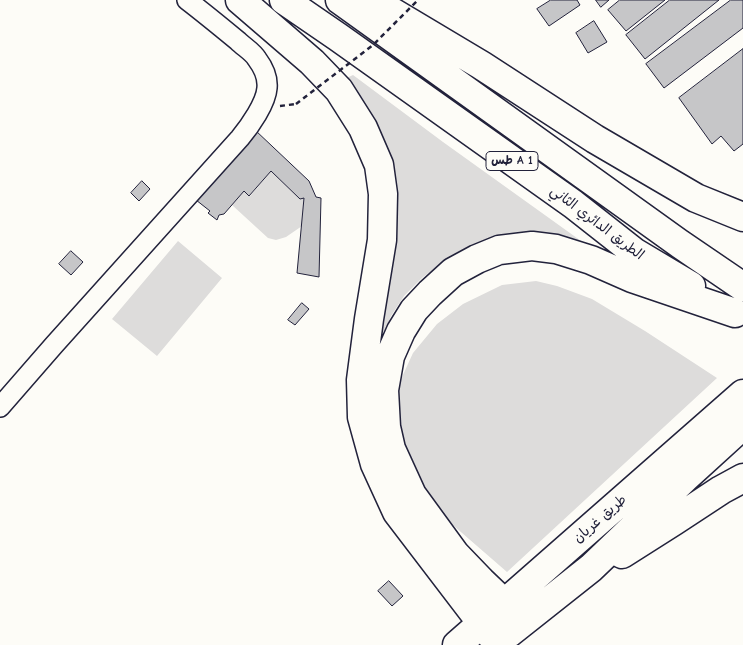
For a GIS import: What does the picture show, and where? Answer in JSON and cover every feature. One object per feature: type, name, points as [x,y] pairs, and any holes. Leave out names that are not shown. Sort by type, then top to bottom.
[{"type":"highway","points":[[240,0],[312,62],[339,90],[363,128],[379,165],[383,194],[382,240],[361,380],[362,417],[375,464],[398,512],[492,637]]},
{"type":"highway","name":"الطريق الدائري الثاني","points":[[284,0],[573,204],[634,252],[739,316]]},
{"type":"highway","name":"طس A 1","points":[[340,0],[680,244],[743,287]]},
{"type":"highway","points":[[372,0],[481,64],[595,139],[696,198],[743,217]]},
{"type":"highway","points":[[513,612],[455,554],[412,495],[391,449],[386,427],[384,390],[390,356],[401,330],[414,310],[453,272],[499,250],[532,246],[556,250],[591,260],[632,278],[739,316]]},
{"type":"highway","name":"طريق غريان","points":[[457,645],[492,637],[513,612],[743,394]]},
{"type":"highway","name":"طريق غريان","points":[[513,612],[591,568],[743,425]]},
{"type":"highway","points":[[591,568],[626,552],[721,490],[743,478]]},
{"type":"street","points":[[0,407],[240,138],[252,124],[259,109],[267,86],[263,68],[256,58],[187,0]]},
{"type":"path","points":[[296,104],[373,45],[418,0]]},
{"type":"shaded area","points":[[353,75],[609,261],[575,248],[445,262],[423,277],[404,296],[391,316],[372,368],[391,187],[340,81]]},
{"type":"shaded area","points":[[271,171],[300,199],[304,198],[302,226],[286,237],[276,240],[268,238],[232,205],[244,191],[250,196]]},
{"type":"shaded area","points":[[178,241],[222,278],[157,356],[112,319]]},
{"type":"shaded area","points":[[536,281],[557,286],[592,299],[717,378],[507,572],[439,513],[408,464],[397,423],[397,388],[413,353],[437,324],[463,304],[502,285]]},
{"type":"building","points":[[551,0],[577,0],[580,5],[549,26],[537,9]]},
{"type":"building","points":[[596,0],[609,0],[601,7]]},
{"type":"building","points":[[620,0],[665,0],[626,31],[608,10]]},
{"type":"building","points":[[670,0],[719,0],[645,59],[626,35]]},
{"type":"building","points":[[731,0],[743,0],[743,28],[664,88],[646,64]]},
{"type":"building","points":[[594,21],[607,42],[588,53],[576,33]]},
{"type":"building","points":[[743,49],[743,144],[734,151],[721,136],[712,144],[679,98]]},
{"type":"building","points":[[255,130],[309,181],[316,197],[321,198],[319,277],[297,273],[304,198],[300,199],[271,171],[249,196],[244,191],[224,214],[219,215],[217,220],[208,213],[210,211],[196,200]]},
{"type":"building","points":[[142,181],[150,189],[139,201],[131,193]]},
{"type":"building","points":[[71,251],[83,262],[71,275],[59,264]]},
{"type":"building","points":[[302,303],[309,309],[295,325],[288,320]]},
{"type":"building","points":[[389,581],[403,596],[392,606],[378,591]]}]
